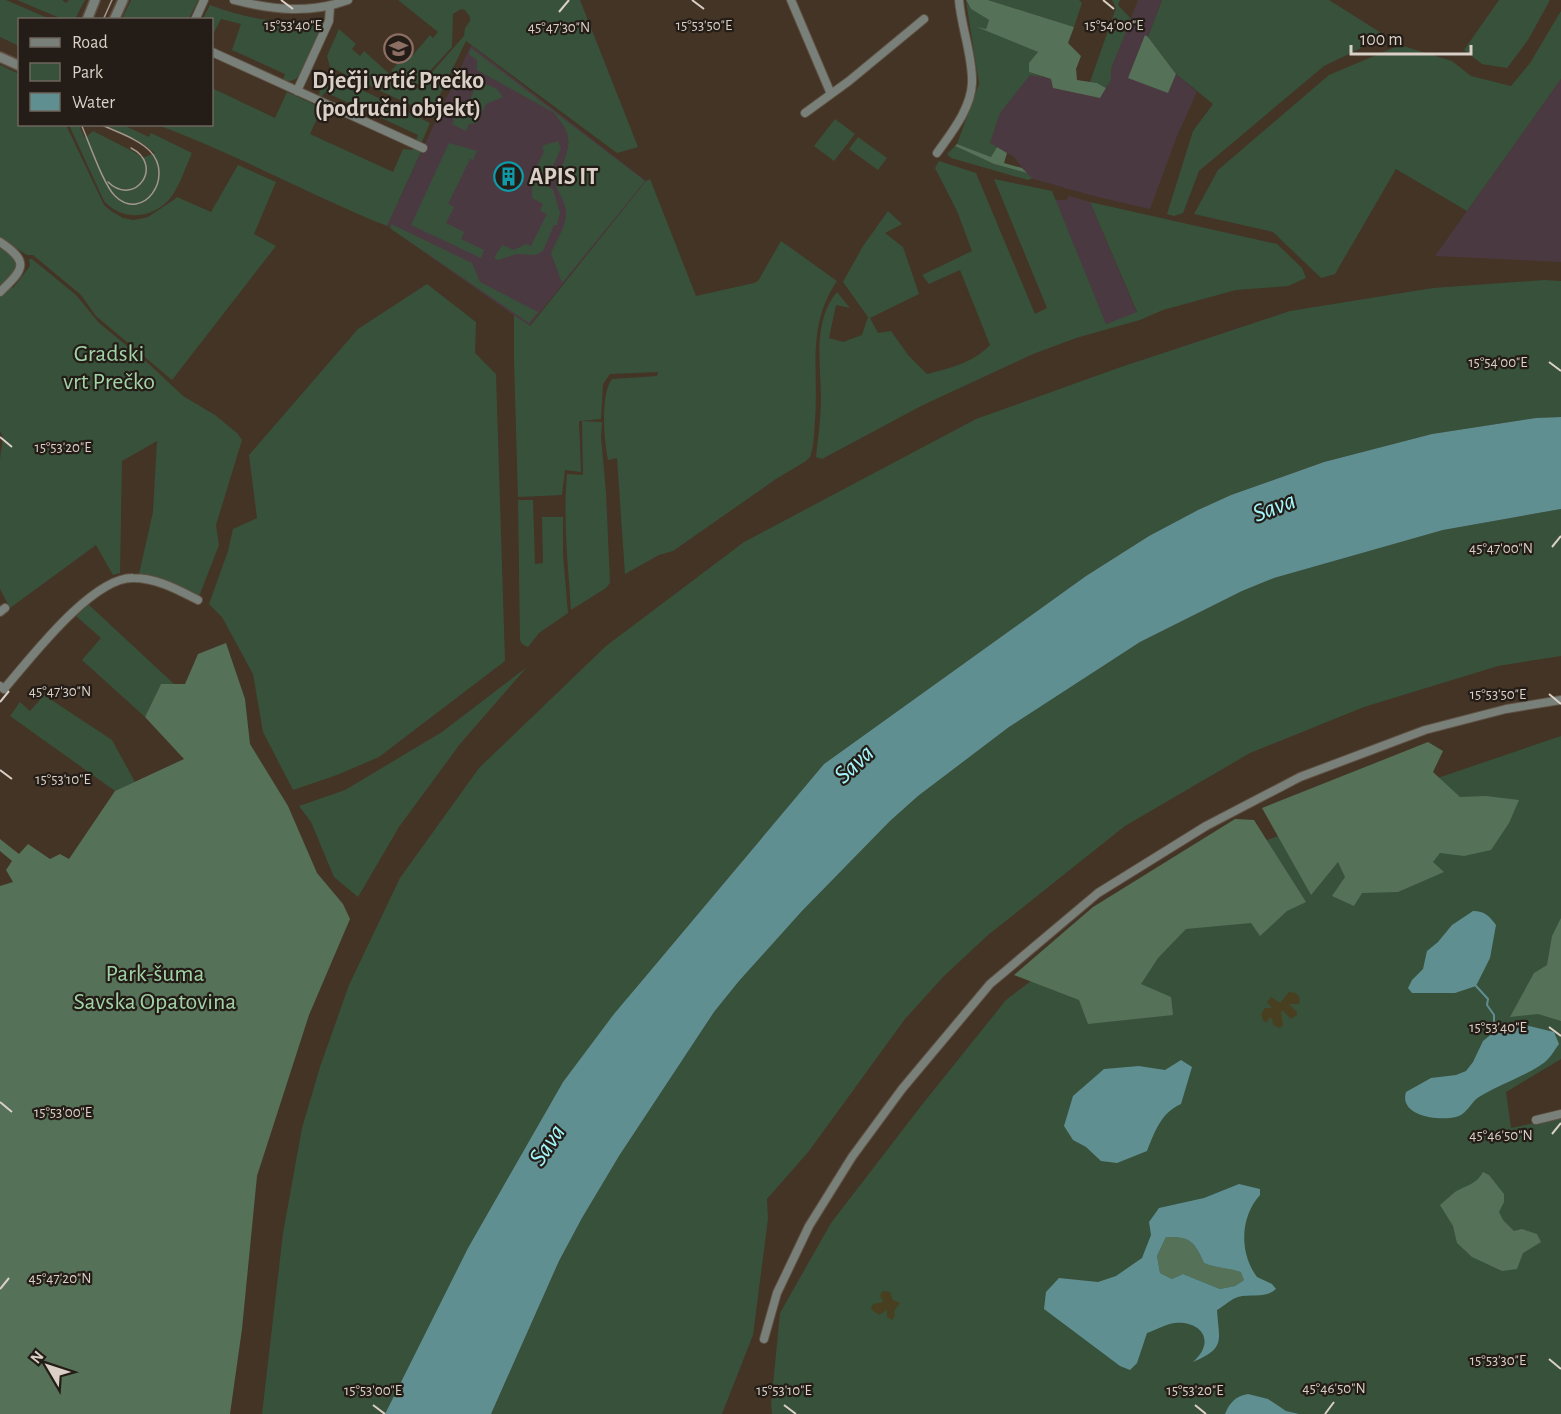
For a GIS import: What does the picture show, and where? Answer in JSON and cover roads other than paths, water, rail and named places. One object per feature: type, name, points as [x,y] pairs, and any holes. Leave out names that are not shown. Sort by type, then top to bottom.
[{"type":"street","points":[[88,18],[95,0]]},
{"type":"street","points":[[115,18],[123,0]]},
{"type":"street","points":[[196,18],[204,0]]},
{"type":"street","points":[[234,0],[261,7],[287,9],[330,7],[348,0]]},
{"type":"street","points":[[791,0],[831,94]]},
{"type":"street","points":[[937,153],[968,103],[972,84],[958,0]]},
{"type":"street","points":[[297,91],[329,21],[330,7]]},
{"type":"street","points":[[805,112],[831,94],[924,19]]},
{"type":"street","points":[[213,52],[423,148]]},
{"type":"street","points":[[0,57],[18,65]]},
{"type":"street","points":[[0,242],[20,258],[20,269],[0,292]]},
{"type":"street","points":[[0,686],[4,689],[84,601],[101,588],[130,577],[140,578],[172,587],[198,600]]},
{"type":"street","points":[[764,1339],[777,1293],[809,1226],[852,1157],[902,1089],[990,984],[1098,893],[1206,826],[1300,777],[1425,730],[1506,709],[1561,700]]},
{"type":"street","points":[[1536,1120],[1561,1114]]},
{"type":"water","name":"Sava","points":[[1561,417],[1561,509],[1443,530],[1274,578],[1242,591],[1140,642],[1009,727],[918,796],[890,821],[802,911],[714,1012],[619,1156],[582,1218],[559,1261],[491,1414],[385,1414],[468,1248],[563,1082],[614,1014],[824,764],[1086,576],[1149,536],[1198,510],[1231,495],[1324,462],[1432,434],[1536,418]]},
{"type":"water","points":[[1473,911],[1486,915],[1496,925],[1490,958],[1476,986],[1455,993],[1412,993],[1408,988],[1412,980],[1423,969],[1427,951],[1452,925]]},
{"type":"water","points":[[1529,1026],[1554,1032],[1559,1044],[1543,1064],[1479,1097],[1459,1116],[1433,1118],[1423,1116],[1409,1107],[1405,1100],[1406,1092],[1431,1078],[1456,1075],[1466,1071],[1483,1041],[1494,1032]]},
{"type":"water","points":[[1181,1060],[1192,1067],[1181,1104],[1168,1112],[1156,1130],[1147,1151],[1117,1163],[1101,1161],[1086,1147],[1073,1140],[1064,1126],[1073,1096],[1104,1069],[1139,1066],[1165,1070]]},
{"type":"water","points":[[1239,1184],[1260,1189],[1260,1195],[1253,1204],[1246,1224],[1245,1246],[1247,1257],[1257,1277],[1272,1284],[1276,1289],[1263,1295],[1238,1297],[1217,1310],[1218,1342],[1216,1348],[1204,1357],[1193,1362],[1204,1347],[1205,1340],[1199,1329],[1184,1323],[1175,1323],[1147,1333],[1137,1363],[1130,1370],[1120,1366],[1044,1309],[1046,1292],[1059,1278],[1098,1282],[1116,1276],[1142,1258],[1151,1235],[1149,1222],[1159,1208],[1204,1198]],"holes":[[[1166,1237],[1186,1239],[1198,1250],[1204,1263],[1241,1272],[1244,1280],[1235,1286],[1220,1289],[1183,1274],[1172,1279],[1160,1273],[1157,1256]]]},
{"type":"water","points":[[1248,1394],[1268,1399],[1286,1411],[1299,1414],[1225,1414],[1234,1400]]},
{"type":"waterway","points":[[1476,986],[1488,999],[1487,1005],[1494,1015],[1494,1032]]},
{"type":"tram line","points":[[104,18],[112,0]]},
{"type":"tram line","points":[[82,126],[101,173],[115,196],[126,203],[136,204],[145,200],[157,184],[159,173],[157,162],[150,151],[139,142],[104,126]]},
{"type":"tram line","points":[[108,182],[118,189],[128,190],[136,187],[142,181],[146,173],[146,164],[141,155],[131,148]]},
{"type":"place","name":"Dječji vrtić Prečko (područni objekt)","points":[[398,48]]},
{"type":"place","name":"APIS IT","points":[[508,177]]},
{"type":"park label","name":"Gradski vrt Prečko","points":[[109,368]]},
{"type":"park label","name":"Park-šuma Savska Opatovina","points":[[155,988]]}]
